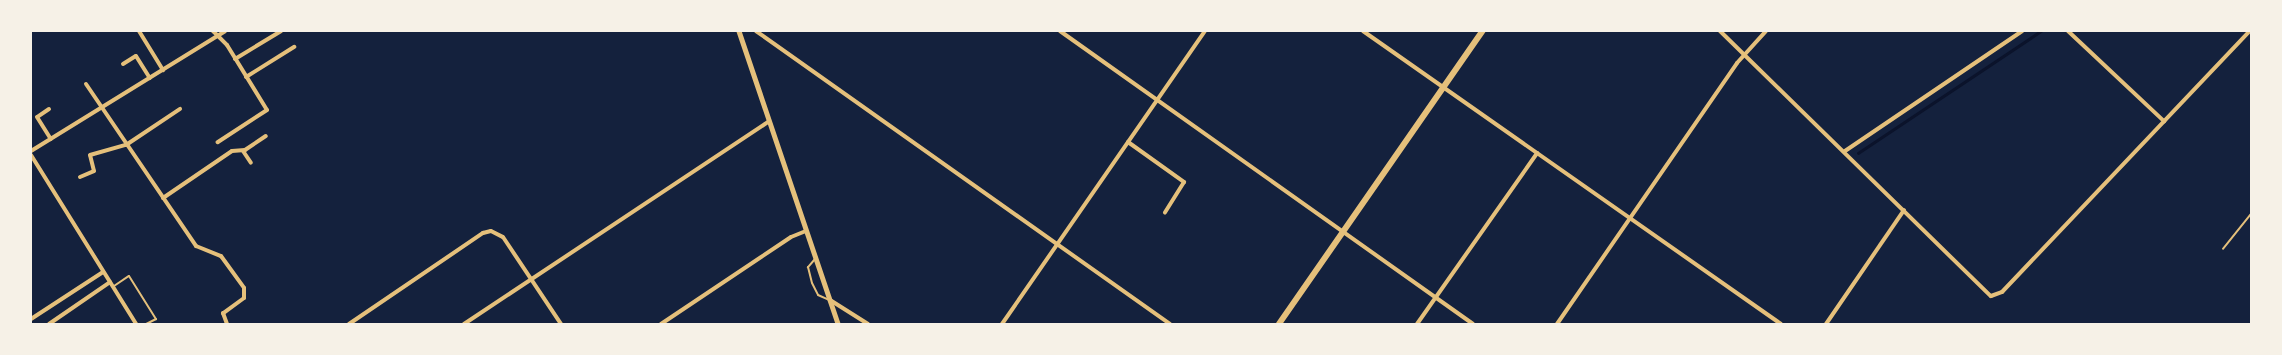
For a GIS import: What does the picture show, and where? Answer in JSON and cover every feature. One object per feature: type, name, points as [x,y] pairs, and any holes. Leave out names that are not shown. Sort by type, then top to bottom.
[{"type":"main road","points":[[1279,324],[1483,31]]},
{"type":"street","points":[[139,31],[163,70]]},
{"type":"street","points":[[213,31],[235,59],[267,110],[218,142]]},
{"type":"street","points":[[136,324],[31,155],[51,139],[225,31]]},
{"type":"street","points":[[235,59],[281,31]]},
{"type":"street","points":[[739,31],[838,324]]},
{"type":"street","points":[[756,31],[1170,324]]},
{"type":"street","points":[[1060,31],[1342,233],[1473,324]]},
{"type":"street","points":[[1002,324],[1205,31]]},
{"type":"street","points":[[1363,31],[1781,324]]},
{"type":"street","points":[[1720,31],[1845,151],[1986,294],[1995,296],[2250,31]]},
{"type":"street","points":[[1557,324],[1629,218],[1745,54],[1766,31]]},
{"type":"street","points":[[1845,151],[2022,31]]},
{"type":"street","points":[[2068,31],[2164,121]]},
{"type":"street","points":[[246,77],[294,47]]},
{"type":"street","points":[[123,64],[136,56],[150,78]]},
{"type":"street","points":[[86,84],[196,246],[222,256],[244,288],[244,298],[223,313],[227,324]]},
{"type":"street","points":[[80,177],[94,171],[90,155],[126,145],[180,109]]},
{"type":"street","points":[[49,110],[37,117],[51,139]]},
{"type":"street","points":[[464,324],[769,120]]},
{"type":"street","points":[[163,198],[232,151],[243,150],[266,136]]},
{"type":"street","points":[[1128,142],[1184,182],[1165,213]]},
{"type":"street","points":[[243,150],[251,163]]},
{"type":"street","points":[[1417,324],[1537,153]]},
{"type":"street","points":[[1826,324],[1904,210]]},
{"type":"street","points":[[661,324],[791,237],[806,230]]},
{"type":"street","points":[[349,324],[483,233],[494,232],[503,237],[561,324]]},
{"type":"street","points":[[31,319],[104,272]]},
{"type":"street","points":[[49,324],[111,284]]},
{"type":"street","points":[[830,300],[868,324]]},
{"type":"lane","points":[[816,258],[808,267],[812,283],[818,295],[830,300]]},
{"type":"lane","points":[[111,284],[129,276],[156,319],[146,324]]},
{"type":"path","points":[[2223,249],[2251,214]]},
{"type":"waterway","points":[[1858,153],[2041,31]]}]
